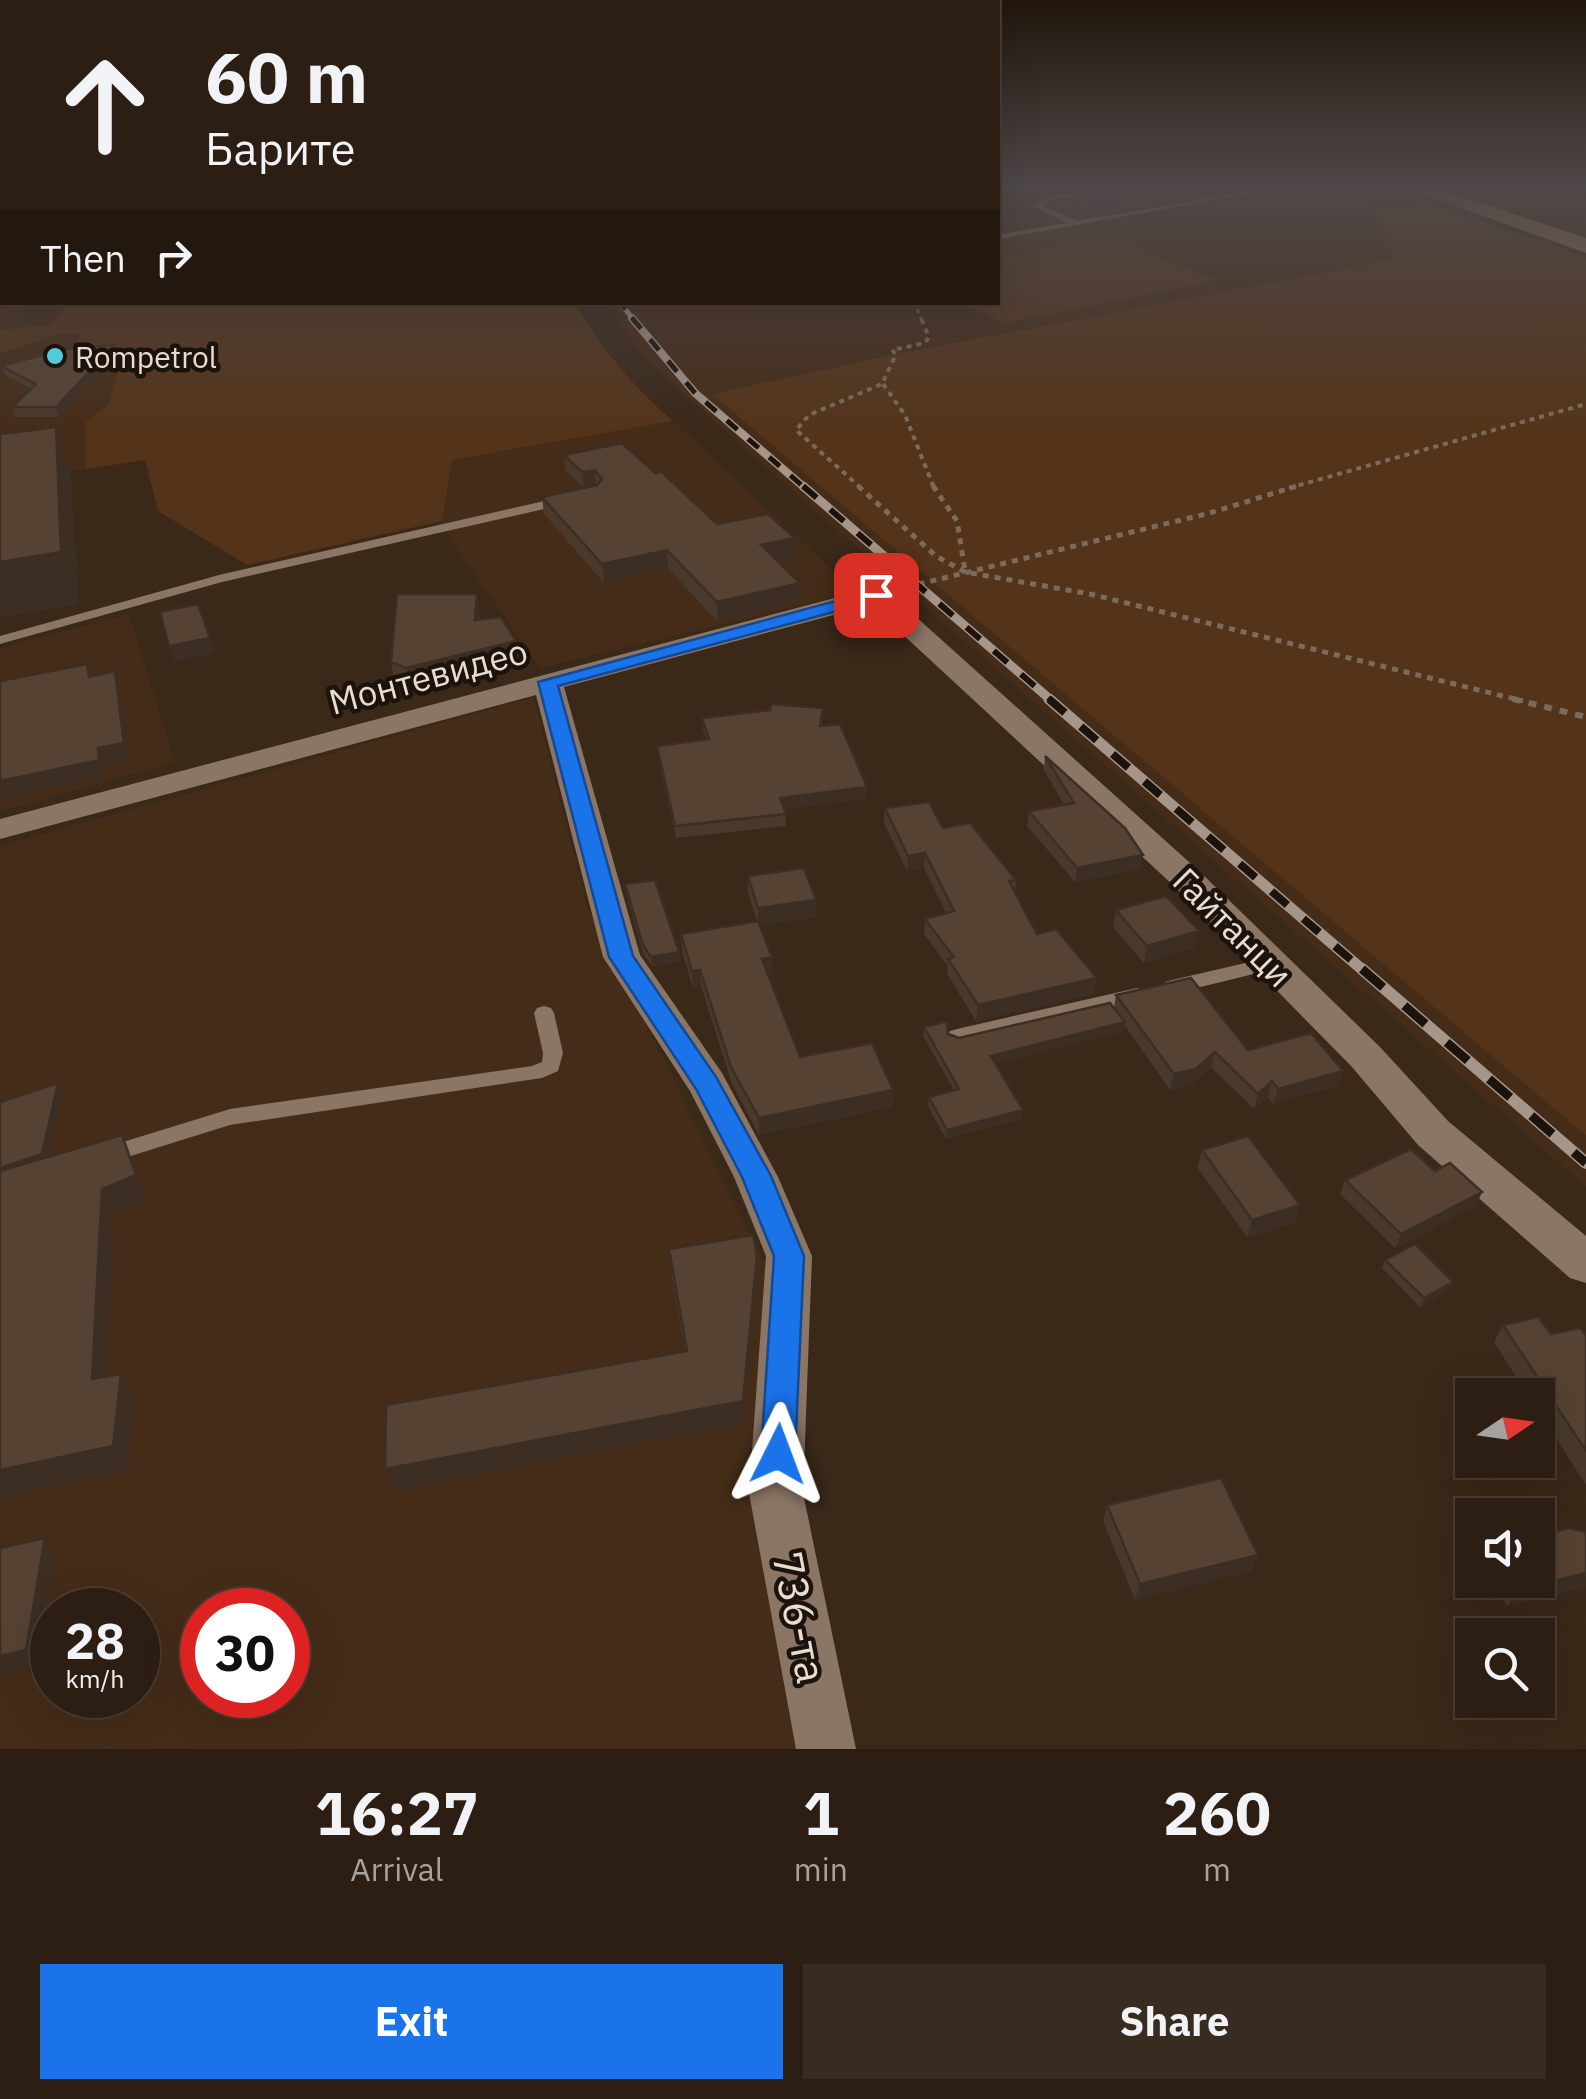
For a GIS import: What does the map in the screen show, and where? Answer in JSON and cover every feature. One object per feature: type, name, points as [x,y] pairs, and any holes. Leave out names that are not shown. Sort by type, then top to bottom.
[{"type":"street","name":"Монтевидео","points":[[0,829],[876,595]]},
{"type":"street","name":"Гайтанци","points":[[876,595],[1172,865],[1267,964],[1366,1057],[1434,1133],[1586,1264]]},
{"type":"street","name":"736-та","points":[[548,682],[622,957],[707,1084],[756,1176],[789,1256],[776,1494],[826,1749]]},
{"type":"lane","points":[[0,640],[219,579],[578,497]]},
{"type":"lane","points":[[957,1036],[1267,964]]},
{"type":"lane","points":[[91,1160],[230,1117],[535,1073],[551,1066],[554,1053],[544,1014]]},
{"type":"path","points":[[915,305],[929,336],[925,343],[892,350],[896,354],[882,384],[809,416],[796,430],[936,556],[965,572],[1090,594],[1586,717]]},
{"type":"path","points":[[882,384],[905,415],[930,482],[956,521],[965,572]]},
{"type":"path","points":[[918,584],[1210,514],[1401,454],[1586,404]]},
{"type":"shaded area","points":[[1000,269],[1346,269],[896,354],[713,394],[1586,1136],[1586,1187],[729,435],[643,354],[606,305],[1000,305]]},
{"type":"shaded area","points":[[1000,269],[1188,269],[1218,280],[1005,323],[966,305],[1000,305]]},
{"type":"shaded area","points":[[1345,269],[1586,269],[1586,1136],[712,394],[896,354]]},
{"type":"shaded area","points":[[0,305],[68,305],[48,325],[0,330]]},
{"type":"shaded area","points":[[67,305],[576,305],[619,366],[673,421],[452,460],[442,521],[247,565],[158,511],[145,460],[86,469],[85,423],[109,403],[124,350],[74,353],[81,333],[54,335],[0,354],[0,330],[48,325]]},
{"type":"shaded area","points":[[82,332],[74,352],[125,349],[109,403],[85,423],[86,469],[0,482],[0,354],[54,335]]},
{"type":"shaded area","points":[[673,421],[856,592],[540,668],[450,539],[442,521],[452,460]]},
{"type":"shaded area","points":[[129,614],[175,762],[0,812],[0,648]]},
{"type":"shaded area","points":[[534,697],[587,906],[765,1264],[752,1475],[806,1749],[0,1749],[0,846]]},
{"type":"building","points":[[114,345],[56,407],[12,407],[36,384],[1,366],[65,349]]},
{"type":"building","points":[[56,427],[61,552],[0,562],[0,434]]},
{"type":"building","points":[[622,443],[655,473],[662,472],[717,524],[768,514],[795,538],[761,545],[800,583],[717,602],[667,550],[602,564],[542,497],[597,485],[602,479],[595,470],[582,472],[564,455]]},
{"type":"building","points":[[397,594],[477,594],[475,620],[501,617],[516,641],[406,668],[391,662]]},
{"type":"building","points":[[198,604],[210,638],[169,646],[160,612]]},
{"type":"building","points":[[87,664],[89,677],[115,671],[124,743],[98,748],[99,760],[0,781],[0,681]]},
{"type":"building","points":[[771,704],[823,708],[820,726],[840,724],[867,787],[780,798],[786,814],[675,826],[657,746],[709,739],[702,718],[770,710]]},
{"type":"building","points":[[1045,756],[1125,828],[1143,855],[1077,868],[1029,811],[1074,803]]},
{"type":"building","points":[[929,802],[943,828],[970,823],[1016,880],[1009,881],[1037,934],[1056,929],[1097,978],[978,1005],[948,959],[954,957],[925,919],[954,911],[925,853],[908,856],[885,808]]},
{"type":"building","points":[[804,868],[816,900],[758,908],[748,876]]},
{"type":"building","points":[[655,880],[679,952],[651,957],[643,945],[625,884]]},
{"type":"building","points":[[1166,896],[1199,931],[1147,946],[1116,910]]},
{"type":"building","points":[[758,921],[772,957],[762,959],[800,1057],[872,1043],[893,1090],[759,1118],[731,1067],[700,970],[692,971],[681,934]]},
{"type":"building","points":[[1191,978],[1248,1050],[1311,1033],[1343,1071],[1278,1089],[1272,1081],[1258,1094],[1215,1052],[1196,1069],[1174,1074],[1116,995]]},
{"type":"building","points":[[1110,1003],[1125,1022],[991,1056],[1023,1110],[947,1130],[929,1097],[959,1089],[924,1027],[947,1021],[948,1034],[959,1038]]},
{"type":"building","points":[[58,1083],[42,1154],[0,1168],[0,1102]]},
{"type":"building","points":[[122,1135],[136,1175],[102,1189],[92,1379],[121,1374],[113,1446],[0,1470],[0,1171]]},
{"type":"building","points":[[1248,1136],[1300,1205],[1252,1220],[1202,1150]]},
{"type":"building","points":[[1411,1149],[1435,1171],[1450,1163],[1482,1192],[1401,1234],[1345,1180]]},
{"type":"building","points":[[753,1235],[757,1255],[743,1401],[385,1469],[386,1405],[687,1351],[669,1249]]},
{"type":"building","points":[[1415,1244],[1453,1282],[1424,1298],[1385,1260]]},
{"type":"building","points":[[1538,1317],[1551,1334],[1580,1328],[1586,1335],[1586,1451],[1555,1404],[1555,1378],[1538,1378],[1503,1325]]},
{"type":"building","points":[[1221,1478],[1258,1555],[1140,1584],[1107,1505]]},
{"type":"building","points":[[1569,1528],[1586,1532],[1586,1573],[1555,1581],[1555,1531]]},
{"type":"building","points":[[45,1538],[37,1588],[30,1588],[26,1650],[0,1656],[0,1548]]},
{"type":"railway","points":[[622,305],[635,321]]},
{"type":"railway","points":[[632,318],[695,393],[805,488]]},
{"type":"railway","points":[[803,486],[1052,701]]},
{"type":"railway","points":[[1049,699],[1365,972]]},
{"type":"railway","points":[[1362,969],[1586,1163]]},
{"type":"place","name":"Rompetrol","points":[[55,356]]},
{"type":"route","points":[[778,1454],[789,1256],[756,1176],[707,1084],[622,957],[548,682],[876,595]]}]
